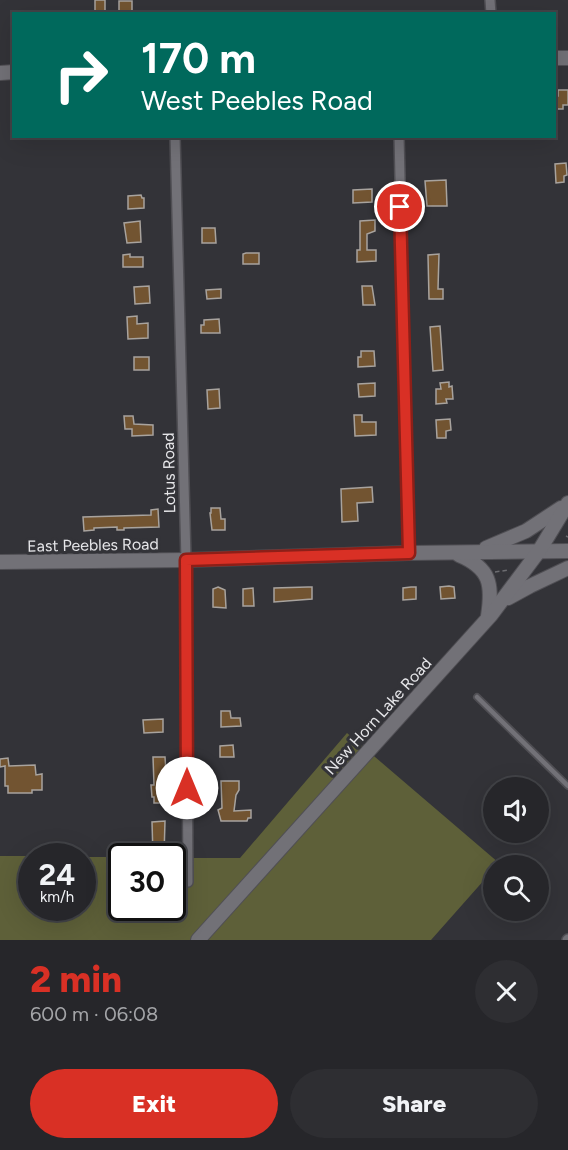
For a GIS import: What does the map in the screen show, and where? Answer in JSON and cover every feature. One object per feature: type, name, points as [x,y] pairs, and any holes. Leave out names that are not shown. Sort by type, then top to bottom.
[{"type":"main road","name":"New Horn Lake Road","points":[[198,940],[488,618],[539,551],[568,503]]},
{"type":"main road","points":[[475,552],[526,531],[568,503]]},
{"type":"main road","name":"East Peebles Road","points":[[0,562],[568,551]]},
{"type":"main road","points":[[454,553],[473,561],[489,581],[491,597],[488,618]]},
{"type":"main road","points":[[501,602],[530,585],[568,568]]},
{"type":"street","name":"Lotus Road","points":[[175,138],[186,560],[188,882]]},
{"type":"street","points":[[399,138],[409,553]]},
{"type":"lane","points":[[477,697],[568,786]]},
{"type":"path","points":[[503,571],[505,567]]},
{"type":"path","points":[[494,572],[509,570]]},
{"type":"green space","points":[[347,733],[490,855],[483,855],[483,881],[431,940],[0,940],[0,856],[18,856],[18,921],[96,921],[96,857],[108,857],[108,921],[186,921],[186,858],[240,858]]},
{"type":"building","points":[[95,0],[105,0],[105,12],[95,12]]},
{"type":"building","points":[[119,1],[132,1],[132,12],[119,12]]},
{"type":"building","points":[[558,90],[568,90],[568,105],[563,105],[563,109],[556,109],[556,96],[558,96]]},
{"type":"building","points":[[566,163],[567,175],[564,176],[564,182],[556,183],[555,164]]},
{"type":"building","points":[[446,180],[447,206],[427,206],[425,181]]},
{"type":"building","points":[[372,189],[372,202],[353,203],[353,190]]},
{"type":"building","points":[[141,195],[144,198],[144,208],[128,209],[128,196]]},
{"type":"building","points":[[375,220],[375,231],[367,234],[367,250],[376,250],[376,261],[357,262],[357,250],[360,250],[360,221]]},
{"type":"building","points":[[140,221],[141,242],[127,243],[124,223]]},
{"type":"building","points":[[202,228],[215,228],[216,243],[202,243]]},
{"type":"building","points":[[259,253],[259,264],[243,264],[243,254]]},
{"type":"building","points":[[130,254],[130,257],[143,257],[143,267],[123,267],[123,255]]},
{"type":"building","points":[[439,254],[438,289],[443,289],[443,299],[429,299],[428,255]]},
{"type":"building","points":[[149,286],[150,303],[135,304],[134,287]]},
{"type":"building","points":[[362,286],[372,286],[375,305],[363,305]]},
{"type":"building","points":[[221,289],[221,298],[207,299],[206,290]]},
{"type":"building","points":[[137,316],[137,324],[148,323],[148,338],[128,339],[127,317]]},
{"type":"building","points":[[219,319],[220,333],[201,333],[204,320]]},
{"type":"building","points":[[440,326],[443,370],[433,371],[430,327]]},
{"type":"building","points":[[361,351],[374,351],[375,366],[358,367],[358,357],[361,357]]},
{"type":"building","points":[[134,357],[149,357],[149,370],[134,370]]},
{"type":"building","points":[[449,382],[449,387],[452,386],[453,399],[446,399],[447,403],[436,404],[436,389],[441,389],[440,383]]},
{"type":"building","points":[[375,383],[375,396],[359,397],[358,384]]},
{"type":"building","points":[[219,389],[220,408],[208,409],[207,390]]},
{"type":"building","points":[[354,415],[362,415],[362,422],[376,422],[376,435],[355,436]]},
{"type":"building","points":[[124,416],[133,416],[134,424],[153,425],[153,435],[132,436],[132,429],[125,429]]},
{"type":"building","points":[[450,419],[451,430],[446,431],[446,438],[437,438],[436,420]]},
{"type":"building","points":[[372,487],[373,502],[357,503],[358,521],[342,522],[341,489]]},
{"type":"building","points":[[211,508],[220,508],[221,519],[225,519],[225,530],[212,530]]},
{"type":"building","points":[[158,509],[159,527],[124,528],[124,530],[117,530],[117,527],[94,528],[94,530],[84,531],[83,517],[151,515],[151,510]]},
{"type":"building","points":[[218,587],[225,590],[226,608],[213,607],[213,589]]},
{"type":"building","points":[[312,587],[312,599],[274,602],[274,588]]},
{"type":"building","points":[[416,587],[416,599],[403,600],[403,588]]},
{"type":"building","points":[[440,587],[454,587],[455,598],[441,599]]},
{"type":"building","points":[[253,588],[254,606],[243,606],[243,589]]},
{"type":"building","points":[[221,711],[230,711],[231,718],[240,718],[241,726],[221,727]]},
{"type":"building","points":[[163,719],[163,732],[144,733],[143,720]]},
{"type":"building","points":[[233,745],[234,757],[220,757],[220,746]]},
{"type":"building","points":[[153,757],[165,757],[166,772],[162,772],[163,803],[154,803],[154,797],[152,797]]},
{"type":"building","points":[[8,758],[9,766],[35,765],[36,775],[42,774],[42,790],[32,790],[32,793],[8,793],[8,786],[5,786],[5,766],[0,767],[0,759]]},
{"type":"building","points":[[221,781],[239,781],[234,811],[251,810],[251,818],[247,821],[221,821],[218,810],[222,808]]},
{"type":"building","points":[[165,821],[164,843],[153,843],[152,822]]},
{"type":"route","points":[[187,788],[186,560],[409,553],[400,207]]}]
